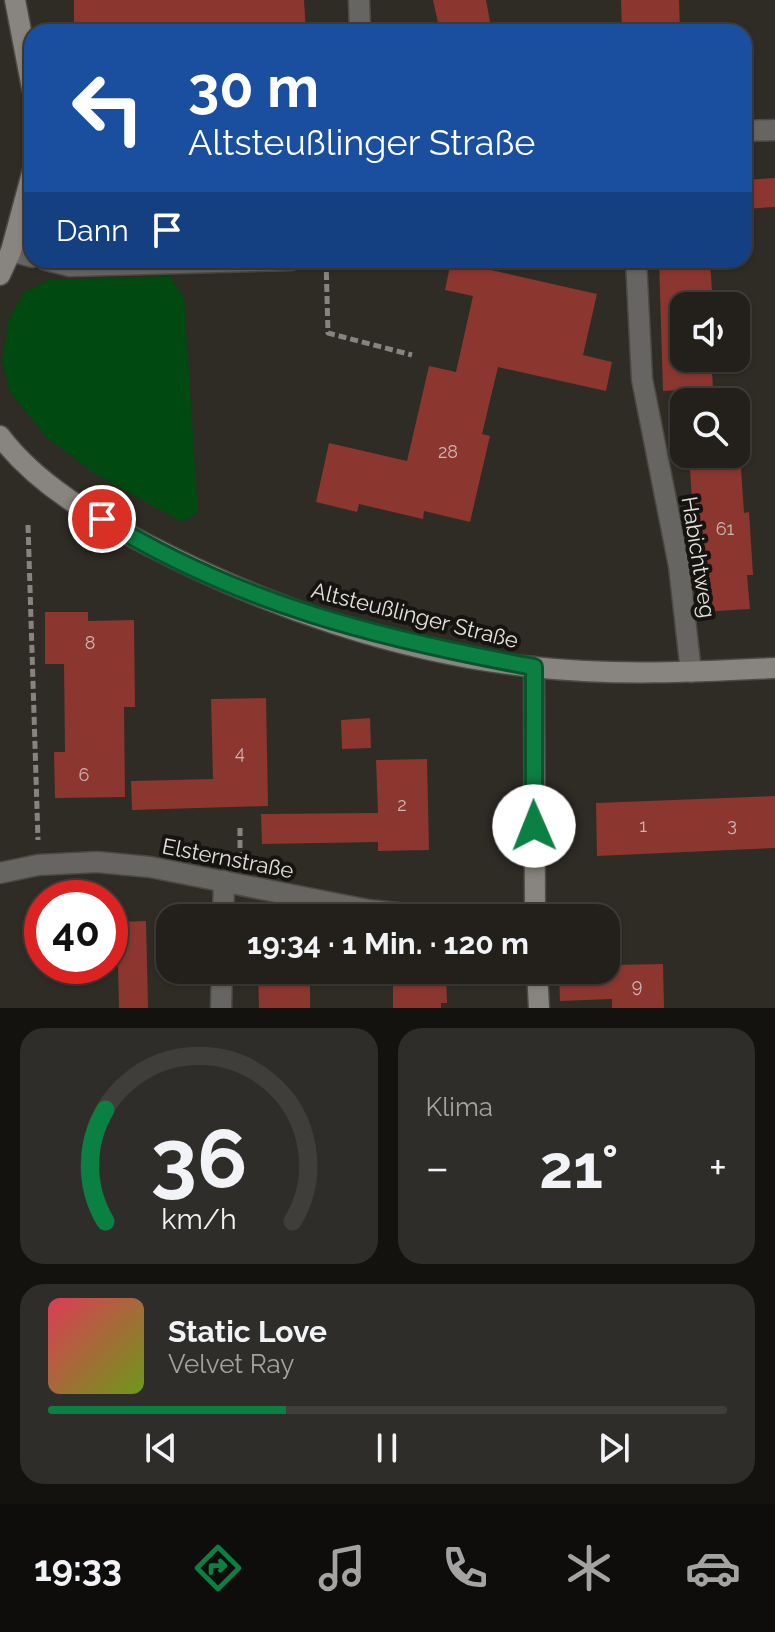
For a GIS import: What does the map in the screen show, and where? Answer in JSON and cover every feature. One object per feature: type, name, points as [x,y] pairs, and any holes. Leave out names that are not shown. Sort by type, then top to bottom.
[{"type":"street","points":[[15,0],[24,47]]},
{"type":"street","points":[[359,0],[360,24]]},
{"type":"street","points":[[752,131],[775,130]]},
{"type":"street","points":[[0,275],[11,251],[24,203]]},
{"type":"street","points":[[11,251],[24,255]]},
{"type":"street","name":"Habichtweg","points":[[636,268],[642,379],[679,566],[691,672]]},
{"type":"street","name":"Altsteußlinger Straße","points":[[0,436],[13,453],[54,489],[127,534],[260,598],[337,625],[534,667],[691,672],[775,668]]},
{"type":"street","points":[[534,667],[535,904]]},
{"type":"street","name":"Elsternstraße","points":[[0,873],[38,865],[97,862],[150,867],[338,904]]},
{"type":"street","points":[[223,904],[224,881]]},
{"type":"street","points":[[221,1008],[222,984]]},
{"type":"street","points":[[538,984],[539,1008]]},
{"type":"path","points":[[326,268],[328,333],[412,355]]},
{"type":"path","points":[[28,525],[38,865]]},
{"type":"green space","points":[[170,276],[184,298],[198,513],[182,522],[97,475],[47,438],[10,392],[2,362],[8,321],[24,292],[49,280]]},
{"type":"building","points":[[74,0],[304,0],[306,24],[74,24]]},
{"type":"building","points":[[433,0],[486,0],[490,24],[438,24]]},
{"type":"building","points":[[621,0],[679,0],[680,24],[622,24]]},
{"type":"building","points":[[775,178],[775,207],[752,208],[752,179]]},
{"type":"building","points":[[450,268],[482,268],[597,294],[583,355],[612,362],[606,391],[498,367],[482,434],[490,436],[470,522],[424,511],[423,519],[359,504],[357,512],[316,502],[329,443],[407,461],[429,366],[456,372],[473,296],[445,290]]},
{"type":"building","points":[[659,268],[711,268],[712,291],[670,292],[670,372],[712,372],[713,388],[670,388],[663,391]]},
{"type":"building","points":[[690,468],[741,468],[744,513],[749,512],[751,543],[753,575],[747,575],[750,609],[700,612],[698,516],[693,516]]},
{"type":"building","points":[[45,612],[88,612],[88,621],[134,620],[135,707],[124,707],[125,797],[55,798],[54,752],[65,752],[64,664],[45,664]]},
{"type":"building","points":[[266,698],[268,806],[132,810],[131,781],[213,779],[211,699]]},
{"type":"building","points":[[370,718],[371,748],[342,749],[341,720]]},
{"type":"building","points":[[427,759],[429,850],[378,851],[378,842],[262,844],[261,814],[378,813],[376,760]]},
{"type":"building","points":[[775,796],[775,848],[597,856],[596,803]]},
{"type":"building","points":[[146,921],[148,1008],[119,1008],[118,984],[128,984],[128,922]]},
{"type":"building","points":[[663,964],[664,1008],[612,1008],[612,999],[560,1001],[559,984],[620,984],[620,965]]},
{"type":"building","points":[[258,984],[310,984],[310,1008],[259,1008]]},
{"type":"building","points":[[393,984],[446,984],[447,1003],[441,1003],[441,1008],[393,1008]]},
{"type":"route","points":[[102,519],[200,572],[260,598],[337,625],[426,647],[534,667],[534,826]]}]
